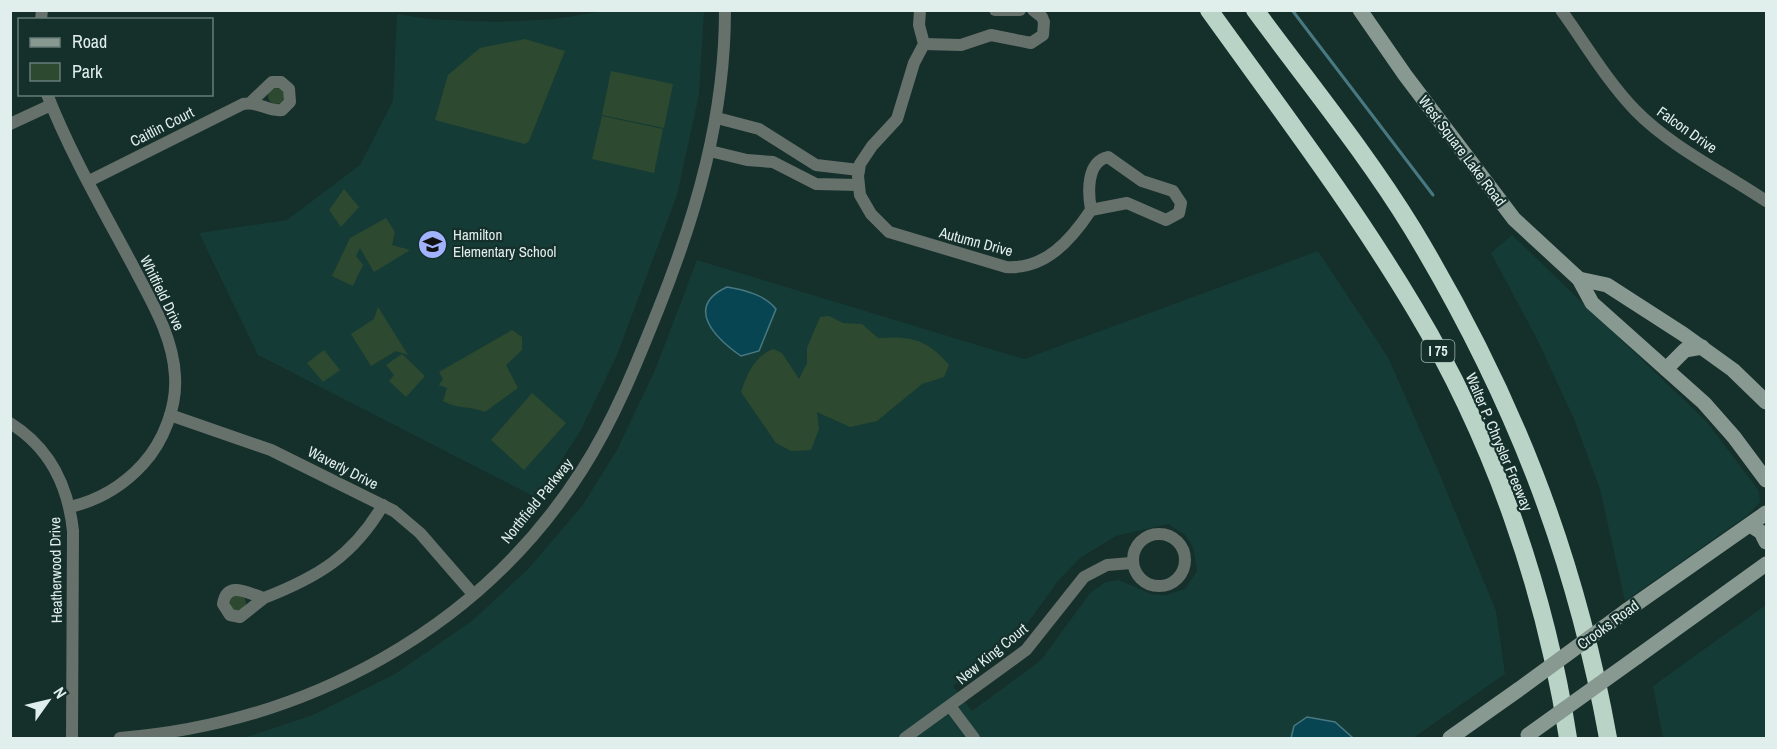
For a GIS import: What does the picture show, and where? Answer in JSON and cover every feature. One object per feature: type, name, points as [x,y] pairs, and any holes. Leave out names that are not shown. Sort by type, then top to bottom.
[{"type":"highway","name":"Walter P. Chrysler Freeway","points":[[1209,10],[1365,228],[1416,310],[1449,371],[1499,481],[1523,549],[1560,688],[1568,738]]},
{"type":"highway","name":"Walter P. Chrysler Freeway","points":[[1256,10],[1410,226],[1482,352],[1516,424],[1567,564],[1594,664],[1608,738]]},
{"type":"main road","name":"West Square Lake Road","points":[[1360,10],[1405,75],[1505,208],[1541,247],[1579,279],[1592,303],[1721,421],[1767,480]]},
{"type":"main road","name":"West Square Lake Road","points":[[1579,279],[1607,285],[1702,347],[1733,370],[1767,402]]},
{"type":"main road","points":[[1666,369],[1685,350],[1702,347]]},
{"type":"main road","name":"Crooks Road","points":[[1450,738],[1767,513]]},
{"type":"main road","points":[[1750,525],[1761,532],[1767,542]]},
{"type":"main road","points":[[1526,737],[1766,563]]},
{"type":"street","name":"Northfield Parkway","points":[[120,738],[203,728],[288,704],[344,680],[387,657],[473,594],[513,555],[553,510],[601,439],[619,403],[664,295],[698,200],[717,118],[725,10]]},
{"type":"street","points":[[858,177],[865,155],[897,119],[914,63],[924,44],[919,25],[920,10]]},
{"type":"street","points":[[994,10],[1020,10]]},
{"type":"street","points":[[924,44],[961,45],[991,35],[1030,43],[1040,39],[1044,29],[1042,17],[1033,10]]},
{"type":"street","name":"Falcon Drive","points":[[1561,10],[1623,96],[1642,116],[1662,133],[1767,201]]},
{"type":"street","points":[[10,124],[49,100]]},
{"type":"street","name":"Whitfield Drive","points":[[49,100],[165,332],[176,378],[170,415],[156,446],[130,477],[96,499],[70,507]]},
{"type":"street","name":"Caitlin Court","points":[[89,181],[233,108],[250,103]]},
{"type":"street","points":[[717,118],[759,129],[816,165],[858,177]]},
{"type":"street","points":[[710,152],[743,160],[773,162],[816,184],[858,177]]},
{"type":"street","points":[[1108,157],[1119,162],[1138,179],[1173,191],[1181,203],[1179,213],[1166,220],[1127,203],[1091,210],[1088,190],[1094,167],[1100,159],[1108,157]]},
{"type":"street","name":"Autumn Drive","points":[[858,177],[871,214],[889,232],[1006,267],[1031,265],[1048,256],[1071,238],[1091,210]]},
{"type":"street","name":"Waverly Drive","points":[[170,415],[271,450],[384,505],[406,520],[473,594]]},
{"type":"street","name":"Heatherwood Drive","points":[[10,423],[37,444],[53,464],[70,507],[73,531],[72,738]]},
{"type":"street","points":[[264,598],[308,578],[338,560],[360,539],[384,505]]},
{"type":"street","points":[[1158,534],[1178,542],[1185,560],[1180,575],[1163,585],[1149,583],[1142,579],[1131,563],[1136,547],[1143,540],[1158,534]]},
{"type":"street","name":"New King Court","points":[[905,738],[1032,644],[1070,591],[1084,577],[1107,565],[1131,563]]},
{"type":"street","points":[[950,706],[974,738]]},
{"type":"shaded area","name":"Hamilton Elementary School","points":[[606,11],[704,11],[699,95],[677,195],[617,355],[581,430],[537,498],[258,355],[199,233],[287,220],[360,165],[393,101],[397,14],[429,19],[496,22],[554,19]]},
{"type":"shaded area","points":[[1512,235],[1707,422],[1759,491],[1760,502],[1748,515],[1625,601],[1600,489],[1574,419],[1538,341],[1491,253]]},
{"type":"shaded area","points":[[1318,251],[1388,357],[1496,611],[1505,674],[1413,738],[243,738],[313,715],[395,674],[472,621],[529,568],[582,506],[617,450],[655,370],[697,260],[1024,359]],"holes":[[[1168,524],[1185,535],[1193,547],[1197,571],[1185,589],[1166,595],[1151,594],[1119,580],[1106,582],[1091,592],[1041,660],[972,711],[953,686],[1016,639],[1058,581],[1080,558],[1116,536]]]},
{"type":"shaded area","points":[[727,287],[760,297],[776,309],[759,351],[741,356],[714,332],[708,322],[707,304],[714,295]]},
{"type":"shaded area","points":[[1766,605],[1766,738],[1663,738],[1653,686]]},
{"type":"shaded area","points":[[1307,717],[1335,722],[1353,738],[1291,738],[1294,726]]},
{"type":"green space","points":[[525,39],[565,51],[529,141],[525,144],[435,120],[448,75],[480,48]]},
{"type":"green space","points":[[611,71],[673,84],[664,128],[602,115]]},
{"type":"green space","points":[[276,88],[284,96],[276,104],[268,96]]},
{"type":"green space","points":[[602,116],[663,129],[654,173],[592,159]]},
{"type":"green space","points":[[344,189],[359,207],[341,227],[329,210]]},
{"type":"green space","points":[[386,218],[395,232],[392,245],[410,250],[374,272],[360,248],[356,256],[363,265],[353,286],[332,276],[350,238]]},
{"type":"green space","points":[[378,307],[408,355],[396,351],[371,366],[351,334],[374,319]]},
{"type":"green space","points":[[829,316],[843,323],[862,324],[878,338],[918,341],[941,356],[949,365],[944,377],[922,384],[877,421],[850,427],[817,412],[819,429],[811,450],[791,451],[776,443],[741,392],[756,361],[773,349],[782,353],[799,379],[807,363],[807,348],[820,317]]},
{"type":"green space","points":[[512,330],[522,337],[522,350],[506,365],[518,388],[485,412],[454,406],[443,401],[447,388],[439,385],[443,379],[439,372]]},
{"type":"green space","points":[[324,350],[340,370],[323,382],[307,363]]},
{"type":"green space","points":[[402,354],[425,376],[406,397],[389,381],[394,375],[386,365]]},
{"type":"green space","points":[[532,393],[566,423],[524,470],[491,440]]},
{"type":"green space","points":[[238,595],[246,603],[238,611],[230,603]]},
{"type":"waterway","points":[[1292,10],[1433,195]]},
{"type":"place","name":"Hamilton Elementary School","points":[[432,244]]}]
